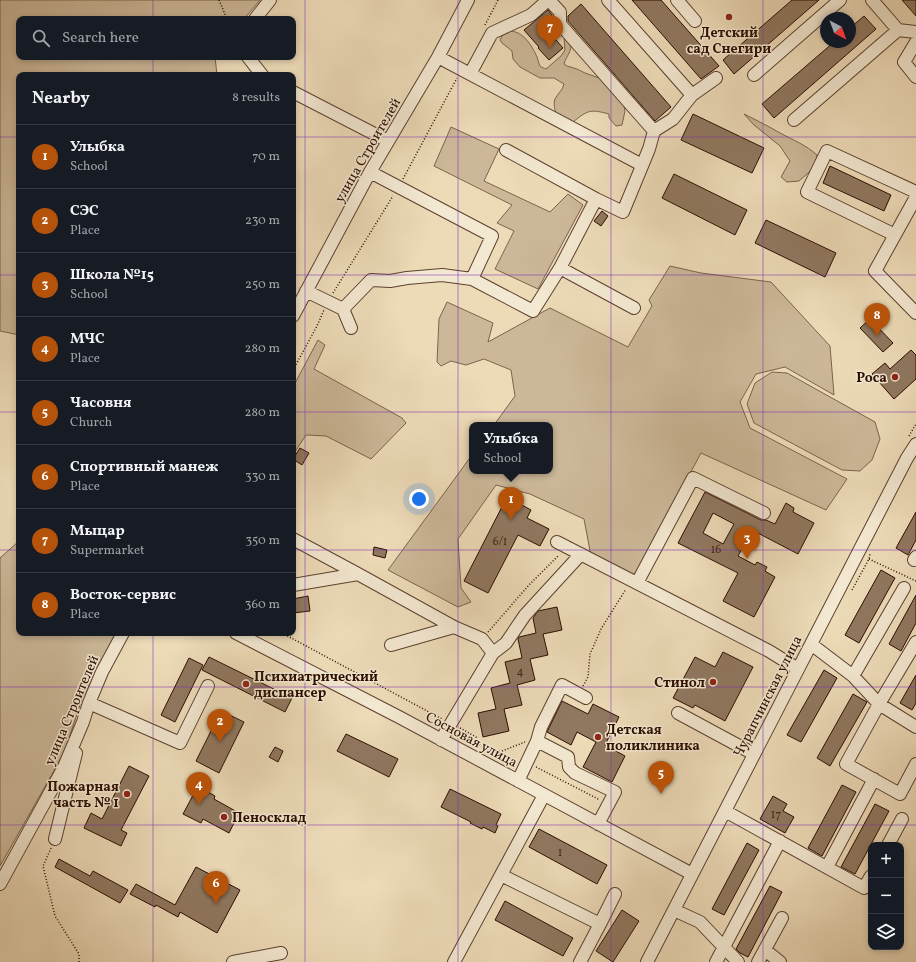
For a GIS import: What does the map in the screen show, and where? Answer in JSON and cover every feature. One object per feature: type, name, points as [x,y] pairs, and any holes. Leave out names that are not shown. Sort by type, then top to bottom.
[{"type":"street","points":[[257,16],[270,0]]},
{"type":"street","name":"улица Строителей","points":[[296,310],[370,172],[438,58],[468,0]]},
{"type":"street","points":[[466,72],[492,32],[531,15],[549,0],[560,12],[560,24],[654,131]]},
{"type":"street","points":[[608,0],[692,95]]},
{"type":"street","points":[[677,0],[695,21]]},
{"type":"street","points":[[754,74],[840,0]]},
{"type":"street","points":[[872,0],[898,30],[916,32]]},
{"type":"street","points":[[794,120],[898,30]]},
{"type":"street","points":[[916,42],[904,62],[916,77]]},
{"type":"street","points":[[438,58],[642,165]]},
{"type":"street","points":[[250,60],[260,72]]},
{"type":"street","points":[[506,150],[623,212],[649,149],[654,131],[673,119],[692,95],[716,78]]},
{"type":"street","points":[[296,94],[388,141]]},
{"type":"street","points":[[895,235],[807,192],[827,151],[916,192]]},
{"type":"street","points":[[370,172],[492,236],[472,279]]},
{"type":"street","points":[[916,197],[875,271],[916,313]]},
{"type":"street","points":[[343,309],[371,280],[390,281],[442,275],[472,279],[534,311],[560,268],[596,199]]},
{"type":"street","points":[[560,268],[634,308]]},
{"type":"street","points":[[306,291],[343,309],[351,328]]},
{"type":"street","name":"Чурапчинская улица","points":[[647,962],[907,458],[916,444]]},
{"type":"street","points":[[634,581],[693,478],[764,513]]},
{"type":"street","points":[[296,541],[454,628],[482,639],[493,653]]},
{"type":"street","points":[[557,542],[768,651],[798,669]]},
{"type":"street","points":[[441,740],[493,653],[506,643],[526,615],[581,554]]},
{"type":"street","points":[[296,584],[358,574]]},
{"type":"street","points":[[853,676],[904,588]]},
{"type":"street","points":[[391,645],[454,628]]},
{"type":"street","name":"улица Строителей","points":[[0,884],[64,767],[102,672],[121,636]]},
{"type":"street","name":"Сосновая улица","points":[[242,636],[399,717],[692,874]]},
{"type":"street","points":[[916,642],[879,704],[846,764],[900,794],[916,764]]},
{"type":"street","points":[[811,644],[853,676],[879,704],[916,727]]},
{"type":"street","points":[[518,781],[537,742],[541,727],[562,685],[583,696]]},
{"type":"street","points":[[89,703],[180,743],[208,686]]},
{"type":"street","points":[[678,713],[754,754]]},
{"type":"street","points":[[55,839],[83,722]]},
{"type":"street","points":[[537,742],[568,757],[568,767],[574,773],[615,792],[598,824]]},
{"type":"street","points":[[827,867],[874,779]]},
{"type":"street","points":[[454,962],[544,795]]},
{"type":"street","points":[[725,811],[864,888],[870,878]]},
{"type":"street","points":[[890,842],[902,819]]},
{"type":"street","points":[[716,962],[780,841]]},
{"type":"street","points":[[500,875],[600,924]]},
{"type":"street","points":[[580,962],[615,894]]},
{"type":"street","points":[[674,910],[700,922],[738,962]]},
{"type":"street","points":[[758,962],[782,918]]},
{"type":"street","points":[[765,950],[780,962]]},
{"type":"street","points":[[233,962],[281,953]]},
{"type":"path","points":[[220,0],[226,16]]},
{"type":"path","points":[[483,28],[498,0]]},
{"type":"path","points":[[296,364],[328,302],[466,72]]},
{"type":"path","points":[[482,639],[529,585],[559,556]]},
{"type":"path","points":[[869,559],[916,581]]},
{"type":"path","points":[[583,696],[588,677],[590,654],[601,629],[634,581]]},
{"type":"path","points":[[288,636],[476,737],[478,744],[490,750],[502,751],[524,742],[537,742]]},
{"type":"path","points":[[527,763],[608,804]]},
{"type":"path","points":[[55,839],[43,866],[55,916],[79,954],[79,962]]},
{"type":"shaded area","points":[[0,0],[260,0],[247,16],[16,16],[16,60],[215,60],[217,72],[16,72],[16,334],[0,331]]},
{"type":"shaded area","points":[[508,31],[518,33],[530,44],[540,66],[546,69],[561,56],[565,50],[564,39],[568,39],[571,49],[564,64],[602,79],[623,101],[625,111],[622,125],[616,126],[609,118],[609,114],[597,111],[586,113],[573,122],[557,116],[554,108],[554,101],[564,84],[554,78],[540,78],[520,67],[513,59],[512,51],[500,40]]},
{"type":"shaded area","points":[[744,114],[813,151],[817,155],[815,167],[799,181],[787,182],[781,177],[790,161],[780,146],[754,125]]},
{"type":"shaded area","points":[[451,127],[499,149],[484,181],[550,212],[568,194],[583,205],[538,289],[495,269],[514,231],[497,223],[512,205],[434,166]]},
{"type":"shaded area","points":[[670,266],[701,273],[771,282],[830,346],[834,395],[785,367],[756,374],[740,402],[750,428],[847,479],[826,510],[701,453],[635,577],[591,556],[584,519],[530,494],[496,485],[458,539],[461,588],[471,602],[458,607],[388,570],[469,459],[469,474],[553,474],[553,422],[496,422],[515,396],[511,370],[484,359],[466,365],[451,361],[441,366],[437,362],[439,319],[447,302],[493,323],[488,342],[550,308],[628,347],[652,306],[649,300]]},
{"type":"shaded area","points":[[318,340],[325,345],[314,369],[402,418],[406,423],[371,459],[326,436],[306,435],[296,450],[296,381]]},
{"type":"shaded area","points":[[772,372],[787,373],[875,422],[880,439],[872,460],[860,471],[842,470],[754,423],[747,404],[755,383]]},
{"type":"shaded area","points":[[16,544],[16,636],[114,636],[82,699],[64,753],[0,866],[0,558]]},
{"type":"building","points":[[632,0],[661,0],[719,66],[701,79]]},
{"type":"building","points":[[792,0],[819,0],[734,74],[723,60]]},
{"type":"building","points":[[902,0],[916,0],[916,16]]},
{"type":"building","points":[[581,4],[671,107],[655,121],[568,21],[568,16]]},
{"type":"building","points":[[548,10],[552,15],[552,19],[544,26],[563,48],[549,60],[524,30]]},
{"type":"building","points":[[864,16],[876,29],[856,46],[856,23]]},
{"type":"building","points":[[827,48],[854,48],[774,118],[762,104]]},
{"type":"building","points":[[693,114],[764,148],[752,173],[681,140]]},
{"type":"building","points":[[830,166],[891,195],[884,211],[823,183]]},
{"type":"building","points":[[674,174],[747,210],[735,235],[662,198]]},
{"type":"building","points":[[602,211],[608,216],[601,226],[594,221]]},
{"type":"building","points":[[766,220],[836,253],[825,277],[755,243]]},
{"type":"building","points":[[870,319],[893,343],[883,352],[860,328]]},
{"type":"building","name":"Роса","points":[[911,350],[916,355],[916,379],[894,399],[872,374],[885,363],[890,369]]},
{"type":"building","points":[[300,448],[309,453],[302,465],[296,461],[296,454]]},
{"type":"building","points":[[705,492],[761,520],[766,520],[775,524],[786,503],[794,508],[793,512],[814,523],[798,554],[752,530],[738,556],[755,565],[757,562],[767,567],[765,571],[775,577],[754,617],[723,601],[738,573],[678,543]],"holes":[[[713,513],[734,524],[723,544],[703,533]]]},
{"type":"building","points":[[507,497],[531,510],[527,518],[549,529],[540,546],[518,535],[488,593],[464,581]]},
{"type":"building","points":[[916,512],[916,540],[908,555],[896,548]]},
{"type":"building","points":[[374,547],[387,550],[385,558],[373,555]]},
{"type":"building","points":[[881,570],[895,578],[859,643],[845,635]]},
{"type":"building","points":[[916,595],[916,623],[901,651],[889,644]]},
{"type":"building","points":[[308,596],[310,611],[296,613],[296,598]]},
{"type":"building","points":[[557,607],[562,630],[543,634],[548,655],[530,659],[535,680],[517,685],[522,705],[504,709],[509,731],[483,737],[478,713],[496,709],[491,688],[510,683],[505,662],[522,658],[518,639],[519,637],[536,633],[533,618],[538,611]]},
{"type":"building","name":"Стинол","points":[[723,652],[753,667],[725,721],[695,705],[693,708],[673,698],[695,657],[715,667]]},
{"type":"building","points":[[209,657],[292,698],[285,712],[202,670]]},
{"type":"building","points":[[189,658],[203,665],[175,722],[161,715]]},
{"type":"building","points":[[824,670],[837,678],[801,742],[787,735]]},
{"type":"building","points":[[916,675],[916,703],[912,710],[900,703]]},
{"type":"building","points":[[853,694],[867,702],[830,766],[817,758]]},
{"type":"building","name":"Детская поликлиника","points":[[562,701],[588,714],[593,704],[619,717],[605,745],[625,756],[612,782],[583,767],[596,742],[577,732],[571,745],[547,732]]},
{"type":"building","points":[[221,711],[244,722],[219,773],[196,761]]},
{"type":"building","points":[[346,734],[398,759],[389,777],[337,751]]},
{"type":"building","points":[[275,747],[283,751],[278,762],[269,757]]},
{"type":"building","name":"Пожарная часть № 1","points":[[129,766],[149,776],[121,830],[127,833],[121,846],[84,828],[91,813],[102,819]]},
{"type":"building","points":[[842,785],[856,792],[822,856],[808,848]]},
{"type":"building","points":[[198,786],[215,796],[214,799],[239,813],[229,833],[203,819],[201,823],[183,814]]},
{"type":"building","points":[[450,789],[501,814],[496,825],[498,826],[495,833],[483,827],[482,829],[441,807]]},
{"type":"building","points":[[773,796],[787,804],[783,811],[794,817],[785,833],[760,819]]},
{"type":"building","points":[[875,804],[889,811],[872,842],[868,842],[868,850],[855,874],[841,867]]},
{"type":"building","points":[[539,829],[607,865],[597,884],[529,847]]},
{"type":"building","points":[[747,843],[759,850],[724,915],[712,909]]},
{"type":"building","points":[[59,859],[90,876],[93,871],[128,890],[120,903],[55,867]]},
{"type":"building","points":[[196,867],[240,890],[217,933],[180,912],[178,917],[156,905],[155,907],[130,894],[136,884],[175,905]]},
{"type":"building","points":[[770,886],[782,892],[748,957],[736,949]]},
{"type":"building","points":[[505,901],[573,938],[563,956],[495,920]]},
{"type":"building","points":[[622,910],[639,921],[613,962],[596,951]]},
{"type":"place","name":"Детский сад Снегири","points":[[729,17]]},
{"type":"place","name":"Мыцар","points":[[550,48]]},
{"type":"place","name":"Восток-сервис","points":[[877,336]]},
{"type":"place","name":"Роса","points":[[895,377]]},
{"type":"place","name":"Улыбка","points":[[511,520]]},
{"type":"place","name":"Школа №15","points":[[747,559]]},
{"type":"place","name":"Стинол","points":[[713,682]]},
{"type":"place","name":"Психиатрический диспансер","points":[[246,684]]},
{"type":"place","name":"Детская поликлиника","points":[[598,737]]},
{"type":"place","name":"СЭС","points":[[220,742]]},
{"type":"place","name":"Пожарная часть № 1","points":[[127,794]]},
{"type":"place","name":"Часовня","points":[[661,794]]},
{"type":"place","name":"МЧС","points":[[199,805]]},
{"type":"place","name":"Пеносклад","points":[[224,817]]},
{"type":"place","name":"Спортивный манеж","points":[[216,904]]}]
